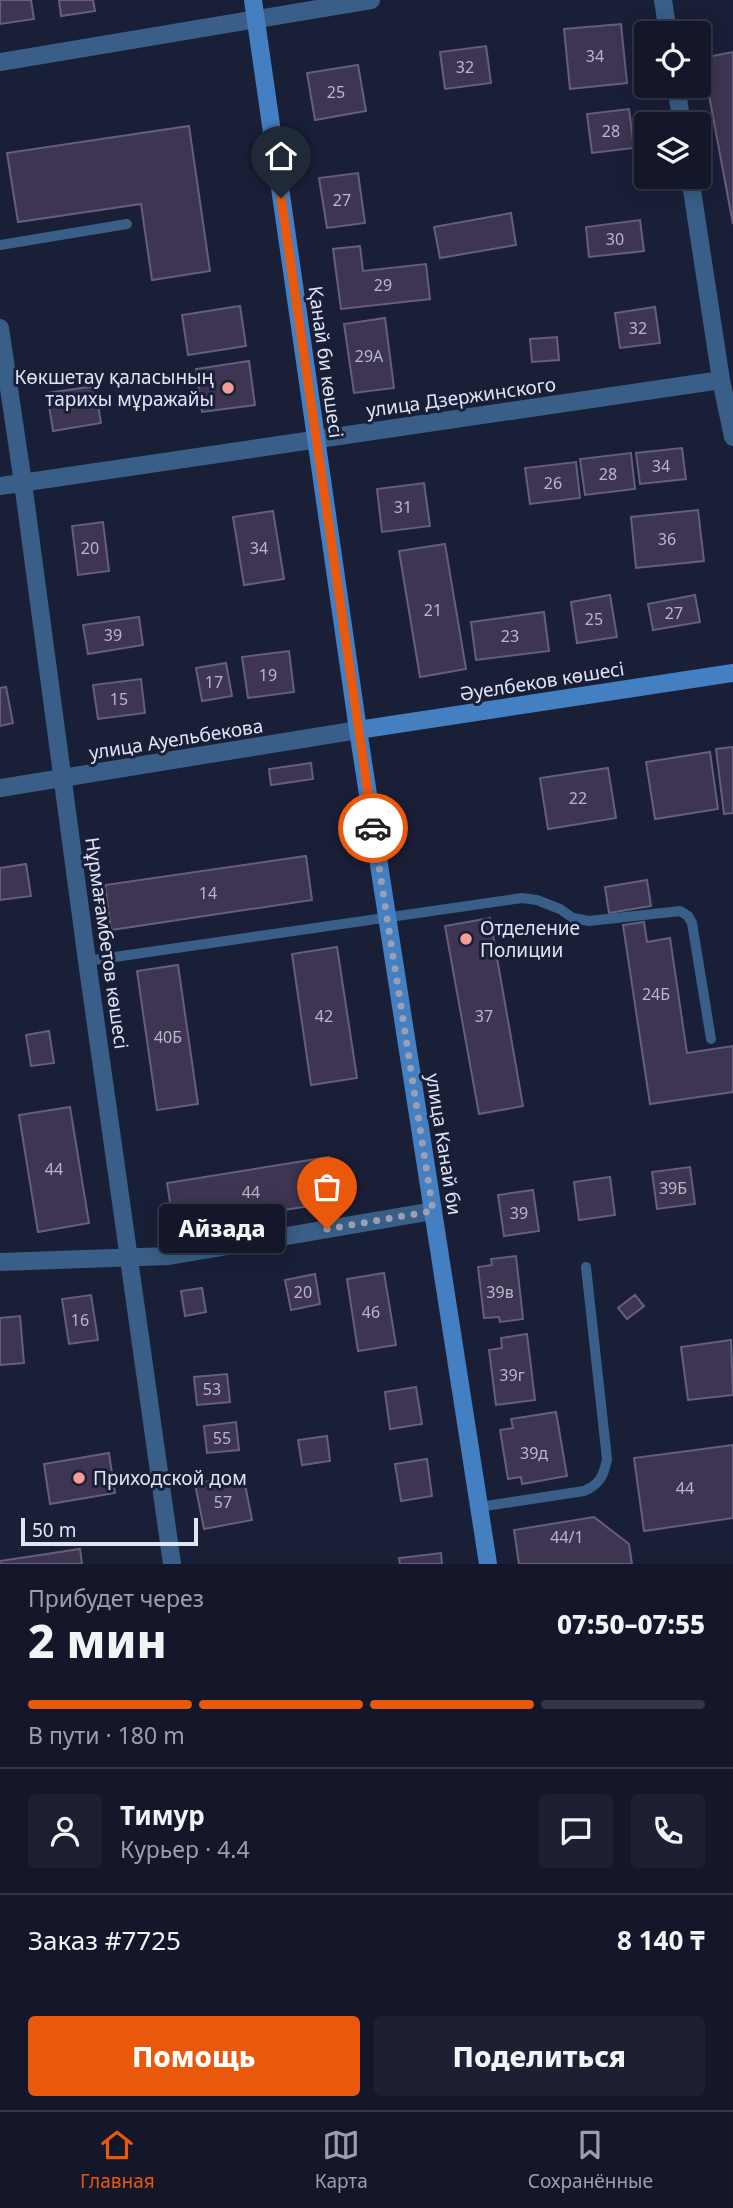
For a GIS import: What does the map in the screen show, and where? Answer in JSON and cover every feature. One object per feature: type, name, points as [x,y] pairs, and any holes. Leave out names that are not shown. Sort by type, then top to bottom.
[{"type":"street","name":"Қанай би көшесі","points":[[253,0],[358,730]]},
{"type":"street","points":[[0,62],[371,0]]},
{"type":"street","points":[[663,0],[666,21]]},
{"type":"street","points":[[692,189],[733,438]]},
{"type":"street","name":"Нұрмағамбетов көшесі","points":[[0,328],[172,1564]]},
{"type":"street","name":"улица Дзержинского","points":[[0,486],[316,440],[726,390]]},
{"type":"street","name":"Әуелбеков көшесі","points":[[358,730],[733,673]]},
{"type":"street","name":"улица Ауельбекова","points":[[0,788],[358,730]]},
{"type":"street","name":"улица Канай би","points":[[358,730],[488,1564]]},
{"type":"street","points":[[0,1262],[169,1256],[433,1211]]},
{"type":"lane","points":[[0,245],[127,224]]},
{"type":"lane","points":[[87,961],[522,898],[537,900],[560,909],[573,918],[589,922],[680,911],[688,916],[692,923],[711,1039]]},
{"type":"lane","points":[[479,1507],[584,1491],[602,1478],[607,1459],[586,1267]]},
{"type":"building","points":[[0,0],[31,0],[34,19],[0,24]]},
{"type":"building","points":[[59,0],[93,0],[95,11],[61,16]]},
{"type":"building","points":[[621,24],[627,83],[570,89],[564,29]]},
{"type":"building","points":[[486,46],[491,83],[445,89],[440,52]]},
{"type":"building","points":[[733,52],[733,224],[709,98],[711,56]]},
{"type":"building","points":[[358,65],[366,111],[315,120],[307,73]]},
{"type":"building","points":[[629,109],[634,148],[592,153],[587,114]]},
{"type":"building","points":[[189,126],[210,271],[152,280],[141,204],[18,222],[7,153]]},
{"type":"building","points":[[358,173],[365,223],[327,228],[319,178]]},
{"type":"building","points":[[511,213],[516,245],[440,258],[434,227]]},
{"type":"building","points":[[640,220],[644,251],[589,257],[586,227]]},
{"type":"building","points":[[360,246],[363,271],[426,264],[430,299],[341,309],[333,249]]},
{"type":"building","points":[[240,306],[246,346],[188,355],[182,315]]},
{"type":"building","points":[[655,307],[660,343],[620,348],[615,313]]},
{"type":"building","points":[[385,318],[394,388],[354,393],[344,324]]},
{"type":"building","points":[[557,337],[559,360],[532,362],[530,339]]},
{"type":"building","points":[[249,361],[255,405],[202,412],[196,369]]},
{"type":"building","points":[[95,386],[101,423],[53,431],[47,393]]},
{"type":"building","points":[[682,448],[686,479],[640,484],[636,453]]},
{"type":"building","points":[[631,453],[635,489],[585,495],[580,459]]},
{"type":"building","points":[[576,462],[580,498],[530,504],[525,468]]},
{"type":"building","points":[[424,483],[430,526],[382,532],[377,489]]},
{"type":"building","points":[[698,510],[704,561],[636,568],[631,517]]},
{"type":"building","points":[[273,511],[284,579],[244,585],[233,517]]},
{"type":"building","points":[[103,522],[109,571],[78,575],[72,526]]},
{"type":"building","points":[[445,544],[466,669],[420,677],[399,551]]},
{"type":"building","points":[[610,595],[617,637],[577,643],[571,602]]},
{"type":"building","points":[[695,595],[700,622],[653,630],[648,604]]},
{"type":"building","points":[[544,612],[549,651],[476,660],[471,622]]},
{"type":"building","points":[[139,617],[143,645],[88,654],[83,625]]},
{"type":"building","points":[[289,651],[294,692],[248,698],[242,657]]},
{"type":"building","points":[[226,663],[232,696],[202,701],[196,668]]},
{"type":"building","points":[[141,679],[145,713],[98,719],[93,685]]},
{"type":"building","points":[[6,687],[13,723],[0,726],[0,688]]},
{"type":"building","points":[[733,747],[733,813],[724,814],[716,749]]},
{"type":"building","points":[[710,752],[718,809],[655,819],[646,762]]},
{"type":"building","points":[[311,763],[313,779],[271,785],[269,769]]},
{"type":"building","points":[[608,768],[616,818],[548,829],[540,778]]},
{"type":"building","points":[[306,856],[312,900],[111,930],[105,885]]},
{"type":"building","points":[[26,864],[31,896],[0,900],[0,868]]},
{"type":"building","points":[[647,880],[651,906],[609,913],[605,887]]},
{"type":"building","points":[[490,918],[523,1106],[479,1114],[445,926]]},
{"type":"building","points":[[644,922],[647,942],[670,938],[687,1053],[733,1046],[733,1092],[650,1104],[623,925]]},
{"type":"building","points":[[337,947],[357,1078],[311,1085],[292,954]]},
{"type":"building","points":[[178,965],[198,1104],[157,1110],[137,971]]},
{"type":"building","points":[[49,1031],[54,1063],[31,1066],[26,1035]]},
{"type":"building","points":[[70,1107],[89,1223],[38,1232],[19,1115]]},
{"type":"building","points":[[329,1157],[336,1202],[174,1227],[167,1183]]},
{"type":"building","points":[[690,1167],[695,1204],[657,1209],[652,1172]]},
{"type":"building","points":[[610,1177],[615,1215],[579,1220],[574,1182]]},
{"type":"building","points":[[533,1190],[539,1231],[504,1236],[498,1195]]},
{"type":"building","points":[[516,1256],[523,1319],[500,1322],[499,1317],[484,1318],[478,1267],[492,1265],[491,1259]]},
{"type":"building","points":[[384,1273],[396,1345],[358,1351],[347,1279]]},
{"type":"building","points":[[315,1274],[320,1304],[291,1310],[285,1280]]},
{"type":"building","points":[[202,1288],[206,1312],[185,1316],[181,1291]]},
{"type":"building","points":[[91,1295],[98,1340],[69,1344],[62,1299]]},
{"type":"building","points":[[635,1295],[644,1306],[627,1319],[618,1308]]},
{"type":"building","points":[[20,1316],[24,1363],[0,1365],[0,1318]]},
{"type":"building","points":[[527,1334],[535,1400],[496,1405],[489,1350],[502,1348],[501,1338]]},
{"type":"building","points":[[731,1340],[733,1395],[688,1400],[681,1347]]},
{"type":"building","points":[[227,1374],[230,1402],[197,1405],[194,1377]]},
{"type":"building","points":[[416,1387],[422,1424],[390,1429],[385,1392]]},
{"type":"building","points":[[556,1412],[567,1476],[522,1484],[521,1477],[508,1479],[500,1430],[513,1428],[511,1419]]},
{"type":"building","points":[[236,1422],[239,1450],[207,1453],[204,1426]]},
{"type":"building","points":[[327,1436],[330,1461],[302,1465],[298,1440]]},
{"type":"building","points":[[733,1445],[733,1518],[644,1531],[634,1458]]},
{"type":"building","name":"Приходской дом","points":[[109,1453],[115,1493],[50,1504],[44,1464]]},
{"type":"building","points":[[427,1459],[432,1496],[401,1501],[395,1464]]},
{"type":"building","points":[[243,1474],[252,1520],[204,1529],[195,1484]]},
{"type":"building","points":[[594,1517],[629,1544],[632,1564],[519,1564],[514,1530]]},
{"type":"building","points":[[80,1549],[82,1564],[0,1564],[0,1561]]},
{"type":"building","points":[[441,1553],[442,1564],[400,1564],[399,1558]]},
{"type":"way so far","points":[[327,1229],[433,1211],[373,828]]},
{"type":"place","name":"Көкшетау қаласының тарихы мұражайы","points":[[228,388]]},
{"type":"place","name":"Отделение Полиции","points":[[466,939]]},
{"type":"place","name":"Айзада","points":[[327,1229]]},
{"type":"place","name":"Приходской дом","points":[[79,1478]]},
{"type":"route","points":[[281,198],[373,828]]}]
